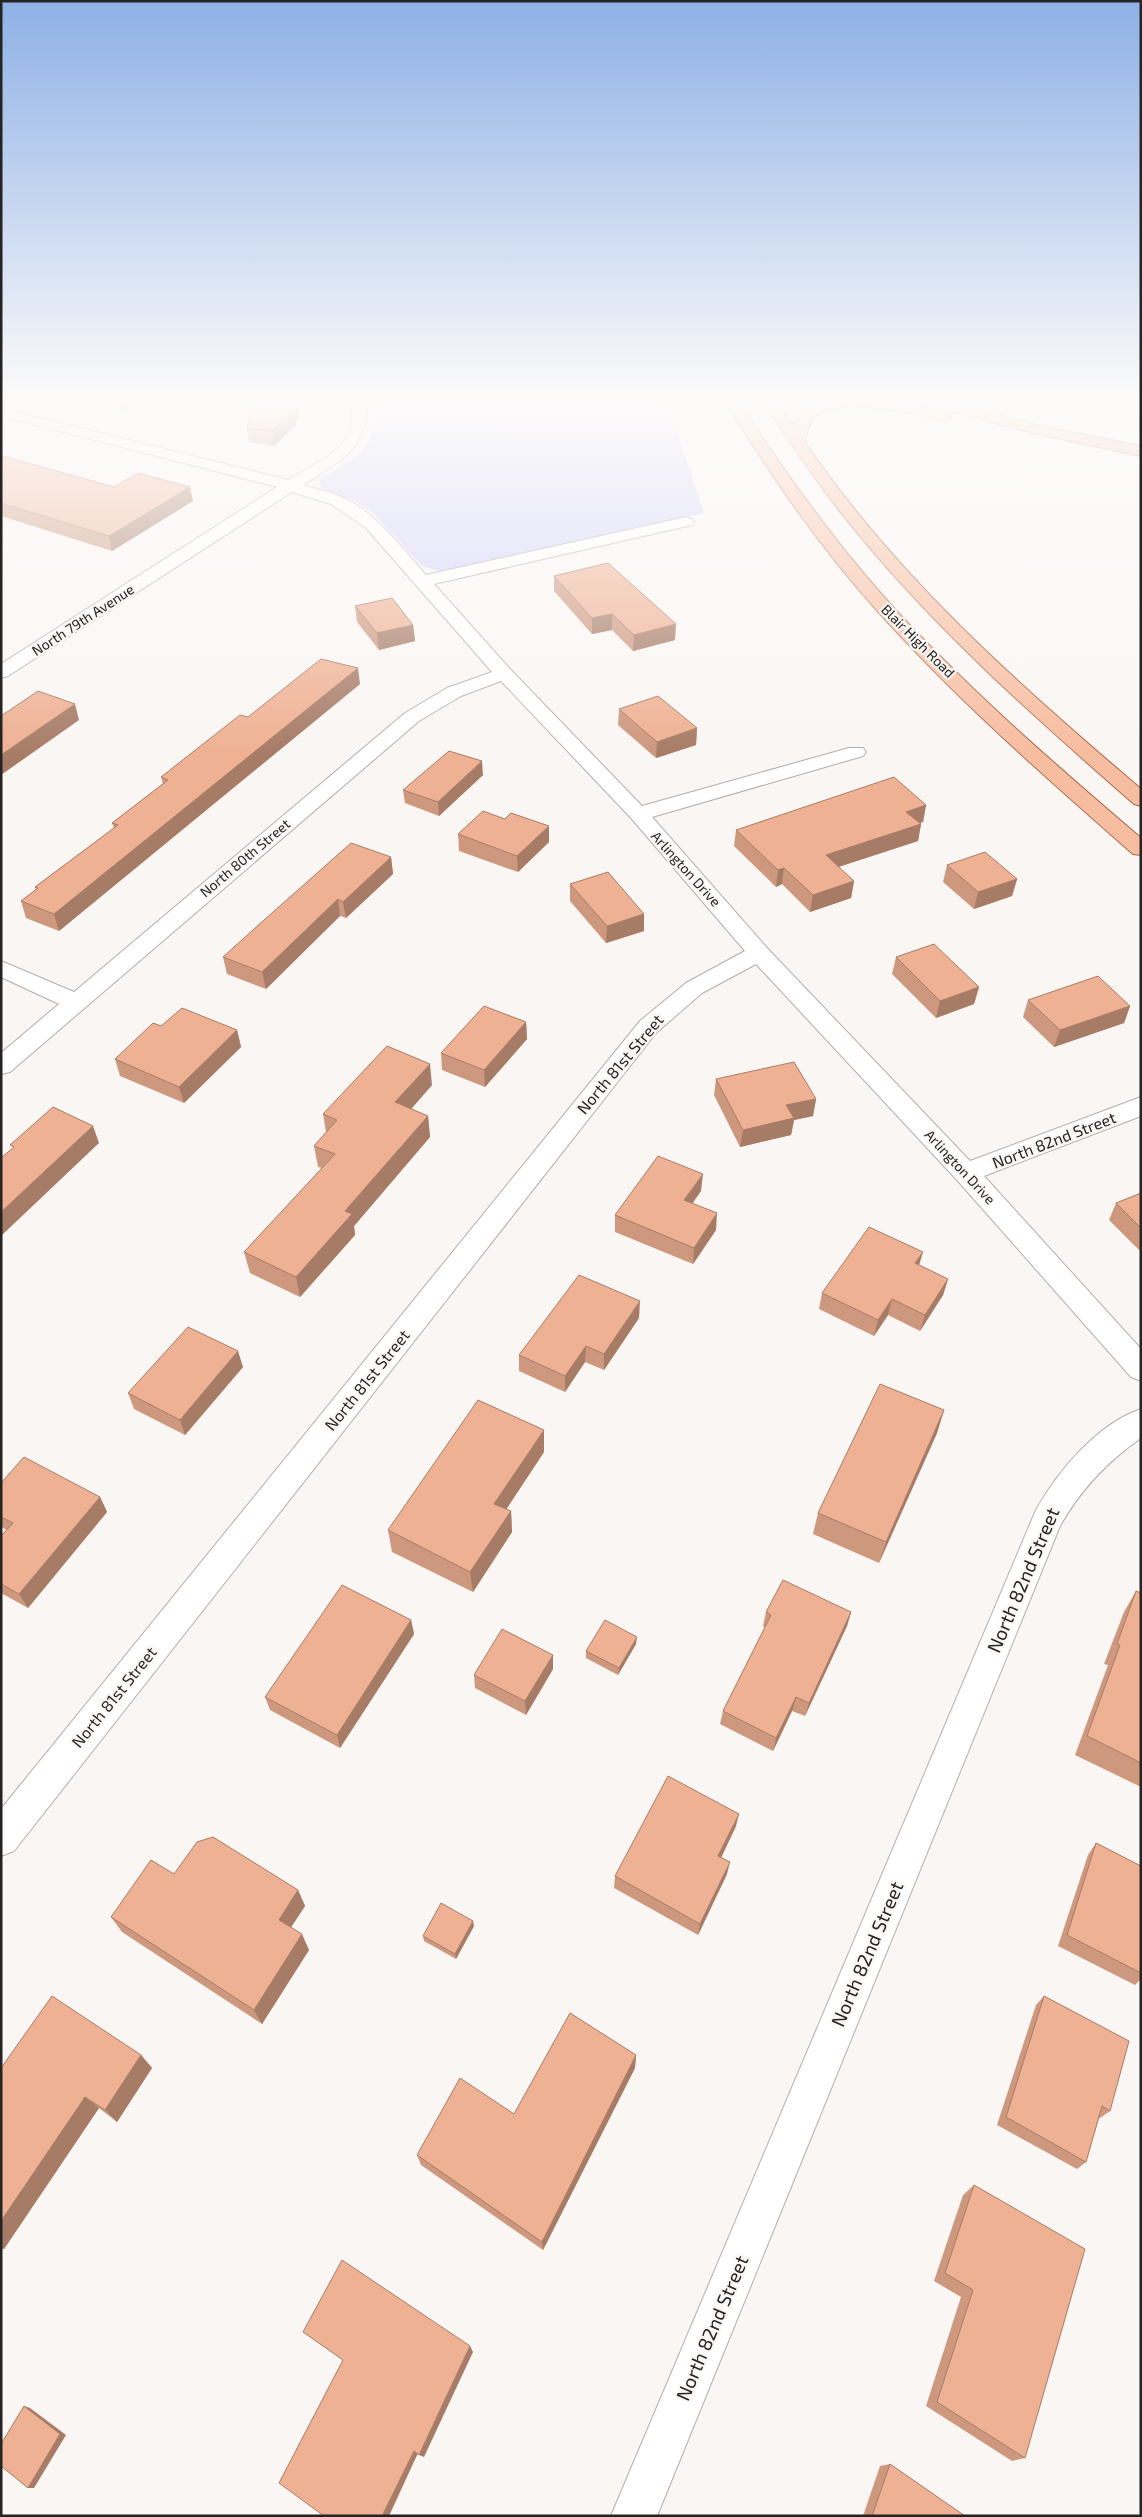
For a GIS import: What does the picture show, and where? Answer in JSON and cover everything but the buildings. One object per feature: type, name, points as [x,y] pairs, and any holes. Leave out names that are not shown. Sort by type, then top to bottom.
[{"type":"main road","name":"Blair High Road","points":[[811,517],[880,602],[998,721],[1141,849]]},
{"type":"main road","points":[[855,517],[883,554],[924,597],[1063,734],[1141,800]]},
{"type":"street","name":"North 79th Avenue","points":[[1,672],[242,517]]},
{"type":"street","name":"Arlington Drive","points":[[361,517],[424,581],[504,674],[638,814],[759,953],[966,1174],[1141,1369]]},
{"type":"street","points":[[424,581],[686,522]]},
{"type":"street","name":"North 80th Street","points":[[1,1066],[412,717],[454,692],[504,674]]},
{"type":"street","points":[[638,814],[856,752]]},
{"type":"street","name":"North 81st Street","points":[[1,1838],[648,1027],[694,988],[759,953]]},
{"type":"street","points":[[1,968],[49,988],[76,1002]]},
{"type":"street","name":"North 82nd Street","points":[[966,1174],[1141,1106]]},
{"type":"street","name":"North 82nd Street","points":[[634,2516],[1047,1520],[1059,1497],[1077,1472],[1094,1454],[1141,1421]]},
{"type":"shaded area","points":[[377,517],[684,517],[450,570],[439,571],[422,566]]}]
